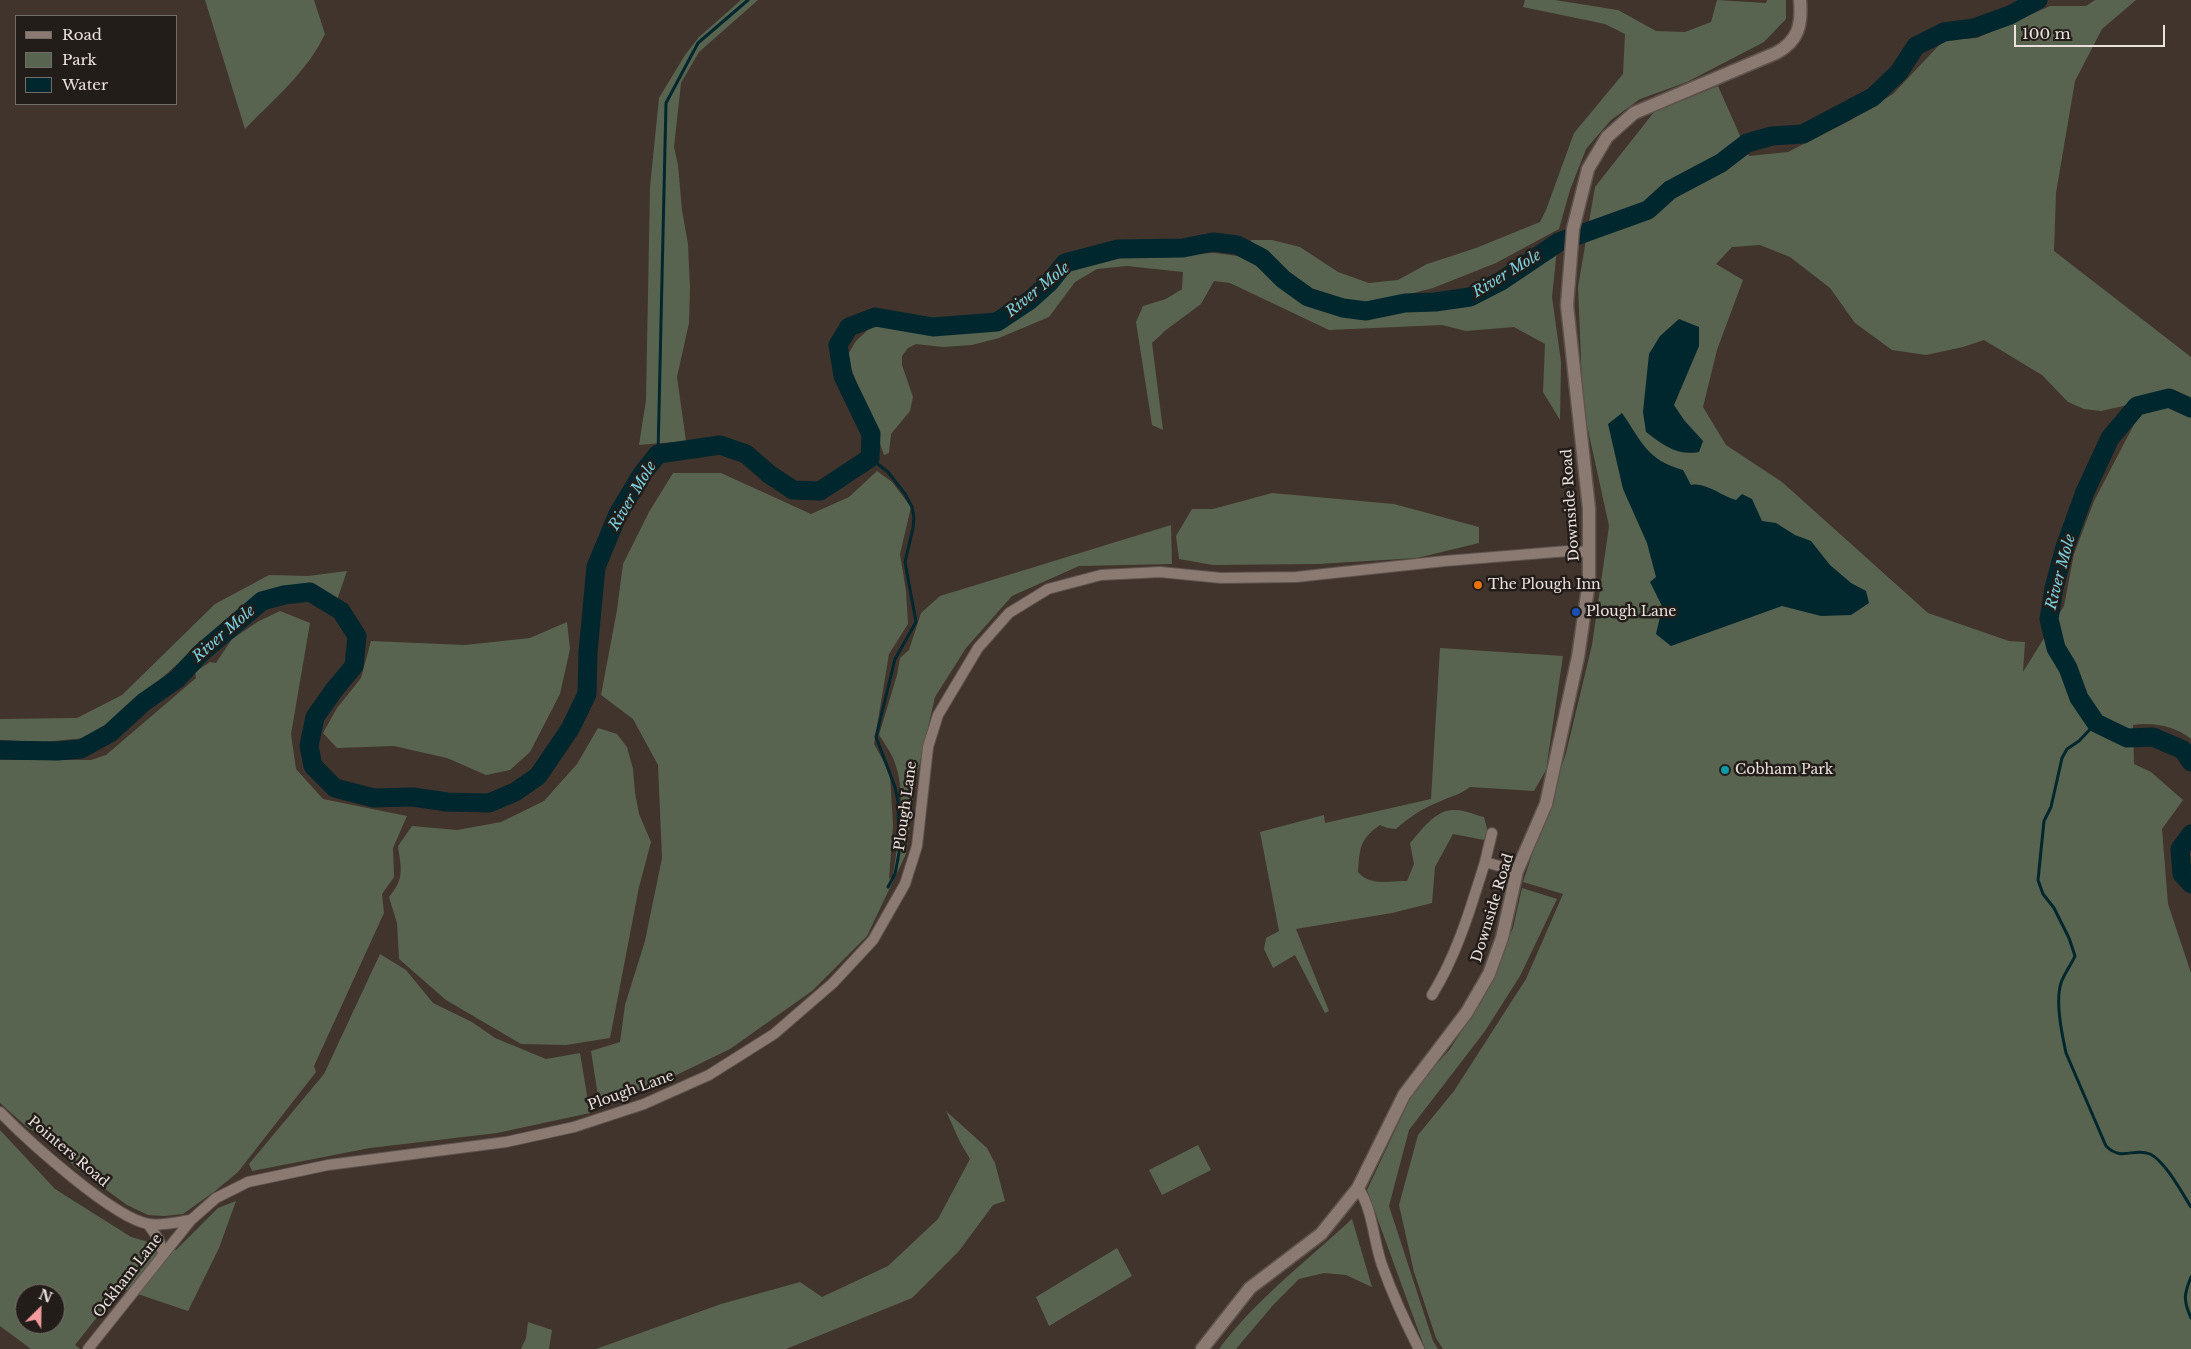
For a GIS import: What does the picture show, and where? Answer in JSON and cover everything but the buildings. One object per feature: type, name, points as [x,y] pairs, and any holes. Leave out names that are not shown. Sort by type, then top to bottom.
[{"type":"street","name":"Downside Road","points":[[1202,1349],[1250,1288],[1321,1234],[1358,1188],[1404,1095],[1467,1012],[1489,974],[1502,938],[1517,871],[1546,804],[1584,628],[1590,552],[1589,509],[1568,328],[1567,292],[1574,230],[1588,169],[1600,146],[1614,130],[1634,113],[1776,53],[1791,44],[1800,27],[1800,0]]},
{"type":"street","name":"Plough Lane","points":[[191,1220],[216,1198],[248,1182],[328,1165],[506,1142],[574,1127],[644,1104],[709,1075],[774,1034],[833,983],[874,940],[905,884],[917,846],[928,747],[938,715],[978,648],[1009,613],[1048,589],[1101,574],[1160,572],[1221,578],[1296,577],[1568,551],[1590,552]]},
{"type":"street","points":[[1432,995],[1441,982],[1461,936],[1485,862],[1492,833]]},
{"type":"street","points":[[1485,862],[1517,871]]},
{"type":"street","name":"Pointers Road","points":[[0,1112],[73,1178],[118,1209],[148,1224]]},
{"type":"street","points":[[1358,1188],[1365,1202],[1382,1264],[1419,1349]]},
{"type":"street","points":[[163,1253],[159,1240],[148,1224],[191,1220]]},
{"type":"street","name":"Ockham Lane","points":[[88,1349],[191,1220]]},
{"type":"green space","points":[[205,0],[314,0],[325,34],[318,48],[299,73],[245,129]]},
{"type":"green space","points":[[741,0],[758,0],[699,52],[681,83],[674,147],[688,244],[690,288],[689,323],[677,377],[686,441],[639,445],[646,400],[650,187],[659,98],[685,55],[699,37]]},
{"type":"green space","points":[[1525,0],[1555,0],[1618,10],[1656,31],[1685,32],[1711,22],[1717,0],[1766,3],[1767,0],[1786,0],[1786,19],[1764,42],[1687,82],[1640,99],[1611,120],[1586,149],[1570,190],[1559,229],[1496,263],[1433,288],[1363,306],[1331,301],[1308,292],[1250,240],[1272,240],[1300,247],[1338,272],[1369,283],[1398,280],[1427,264],[1476,248],[1540,222],[1574,133],[1623,74],[1625,34],[1605,24],[1523,7]]},
{"type":"green space","points":[[2095,0],[2136,0],[2102,29],[2075,81],[2056,193],[2054,251],[2191,357],[2191,739],[2178,731],[2164,726],[2133,725],[2134,764],[2151,772],[2183,800],[2162,829],[2168,904],[2191,973],[2191,1349],[1443,1349],[1436,1338],[1414,1272],[1399,1205],[1418,1135],[1454,1091],[1526,979],[1563,894],[1523,882],[1566,753],[1592,645],[1609,526],[1583,407],[1578,287],[1595,187],[1654,112],[1718,86],[1749,156],[1788,152],[1849,121],[1893,94],[1944,40],[1977,38],[2050,6],[2086,6]],"holes":[[[1760,245],[1790,257],[1830,288],[1855,323],[1892,350],[1926,355],[1963,347],[1984,340],[2042,375],[2068,402],[2084,409],[2101,411],[2132,404],[2140,413],[2094,501],[2074,554],[2064,606],[2023,672],[2025,642],[2009,641],[1928,613],[1782,482],[1726,445],[1703,407],[1717,350],[1743,280],[1716,264],[1732,247]]]},
{"type":"green space","points":[[1557,249],[1552,297],[1561,362],[1560,420],[1543,392],[1545,344],[1514,327],[1466,331],[1442,325],[1329,330],[1230,283],[1214,281],[1201,304],[1152,343],[1163,430],[1152,425],[1136,322],[1143,306],[1166,299],[1182,289],[1183,272],[1127,266],[1097,269],[1075,282],[1049,317],[999,338],[972,345],[943,347],[916,344],[908,348],[902,356],[902,365],[913,397],[910,411],[891,434],[889,453],[884,455],[847,356],[856,341],[873,325],[990,331],[1030,307],[1066,269],[1093,261],[1133,256],[1215,253],[1245,257],[1292,294],[1328,309],[1365,318],[1402,309],[1476,302],[1522,278]]},
{"type":"green space","points":[[877,471],[892,482],[911,507],[900,554],[906,591],[908,624],[889,654],[874,744],[890,773],[893,826],[889,879],[893,876],[899,832],[900,786],[898,771],[893,758],[879,735],[897,675],[900,658],[909,650],[921,613],[940,596],[1171,525],[1172,564],[1079,566],[1012,596],[966,648],[935,697],[915,784],[906,854],[867,936],[812,991],[730,1049],[656,1085],[600,1109],[591,1051],[620,1042],[625,1005],[645,941],[662,858],[658,765],[633,719],[601,695],[617,610],[623,564],[649,512],[673,473],[721,473],[811,514],[849,497]]},
{"type":"green space","points":[[1272,493],[1394,504],[1479,527],[1479,543],[1417,558],[1318,564],[1213,565],[1179,559],[1176,536],[1192,509],[1213,509]]},
{"type":"green space","points":[[347,571],[337,600],[314,586],[270,589],[235,612],[112,723],[84,738],[43,742],[0,740],[0,719],[77,718],[122,695],[215,604],[269,575],[308,576]]},
{"type":"green space","points":[[280,611],[310,623],[291,734],[296,769],[323,799],[407,816],[393,848],[394,877],[382,894],[384,913],[314,1066],[316,1072],[238,1172],[183,1214],[148,1215],[127,1205],[75,1167],[46,1137],[28,1128],[0,1103],[0,760],[91,760],[106,755],[196,678],[195,672],[210,662],[216,663],[232,639],[259,621]]},
{"type":"green space","points":[[567,622],[570,649],[560,694],[530,752],[510,770],[486,775],[447,758],[394,746],[337,748],[323,733],[337,708],[361,678],[371,641],[465,645],[530,638]]},
{"type":"green space","points":[[1440,648],[1563,656],[1546,770],[1534,791],[1470,787],[1459,794],[1423,809],[1396,829],[1380,825],[1368,835],[1360,851],[1358,872],[1369,880],[1387,882],[1407,881],[1414,864],[1410,843],[1440,813],[1457,810],[1484,817],[1488,832],[1484,840],[1453,834],[1435,867],[1432,903],[1392,913],[1296,929],[1329,1011],[1325,1013],[1295,955],[1273,968],[1264,949],[1266,938],[1279,931],[1260,832],[1324,815],[1325,823],[1431,799]]},
{"type":"green space","points":[[598,728],[617,734],[627,747],[633,769],[639,814],[651,842],[639,887],[610,1038],[566,1045],[521,1044],[446,1000],[399,959],[397,923],[389,897],[400,879],[401,867],[398,846],[412,826],[457,830],[501,822],[544,801],[577,764]]},
{"type":"green space","points":[[1522,888],[1557,899],[1520,976],[1485,1031],[1409,1130],[1389,1206],[1433,1341],[1438,1349],[1425,1349],[1367,1190],[1415,1088],[1450,1049],[1484,996],[1513,928]]},
{"type":"green space","points":[[380,954],[406,970],[433,1003],[472,1022],[495,1038],[546,1059],[580,1053],[590,1113],[497,1133],[370,1148],[252,1171],[249,1164],[324,1074]]},
{"type":"green space","points":[[946,1111],[987,1148],[995,1163],[1005,1201],[993,1205],[959,1251],[912,1298],[786,1349],[596,1349],[721,1304],[800,1282],[822,1297],[888,1266],[938,1219],[970,1159]]},
{"type":"green space","points":[[0,1130],[55,1189],[131,1237],[176,1250],[218,1208],[236,1201],[219,1248],[188,1311],[120,1288],[75,1345],[80,1349],[31,1349],[0,1326]]},
{"type":"green space","points":[[1198,1145],[1211,1170],[1162,1195],[1149,1170]]},
{"type":"green space","points":[[1352,1219],[1372,1287],[1346,1275],[1324,1273],[1299,1279],[1274,1304],[1236,1349],[1219,1349],[1265,1297]]},
{"type":"green space","points":[[1117,1248],[1132,1276],[1049,1326],[1036,1297]]},
{"type":"green space","points":[[528,1322],[552,1330],[549,1349],[521,1349],[526,1338]]},
{"type":"water","points":[[1679,319],[1699,327],[1699,346],[1674,405],[1684,420],[1703,441],[1699,452],[1691,453],[1677,451],[1664,445],[1646,432],[1643,412],[1649,354],[1660,336]]},
{"type":"water","points":[[1622,413],[1646,449],[1661,461],[1683,470],[1691,485],[1708,487],[1736,500],[1742,494],[1752,499],[1762,521],[1776,523],[1795,535],[1811,541],[1830,565],[1851,583],[1866,591],[1869,603],[1851,615],[1821,616],[1782,606],[1671,646],[1656,634],[1660,617],[1665,612],[1650,582],[1656,577],[1647,543],[1623,489],[1608,424]]},
{"type":"waterway","points":[[658,454],[666,103],[698,43],[748,0]]},
{"type":"waterway","name":"River Mole","points":[[0,750],[57,751],[81,749],[110,733],[144,702],[177,679],[201,653],[262,601],[284,595],[310,592],[341,611],[357,636],[354,666],[315,717],[309,746],[313,766],[335,788],[374,798],[413,797],[447,802],[489,803],[515,792],[538,776],[570,729],[587,694],[588,652],[596,567],[618,514],[642,474],[658,454],[720,445],[746,454],[769,474],[793,490],[820,491],[870,458],[871,434],[843,376],[838,345],[849,327],[875,317],[933,327],[997,322],[1030,300],[1049,283],[1065,263],[1118,249],[1183,248],[1213,242],[1237,245],[1262,258],[1283,279],[1308,297],[1343,308],[1366,311],[1405,303],[1435,302],[1470,297],[1501,281],[1559,242],[1648,210],[1670,190],[1721,163],[1747,143],[1772,136],[1803,134],[1873,97],[1899,72],[1916,46],[1944,32],[1974,28],[2010,15],[2038,0]]},
{"type":"waterway","name":"River Mole","points":[[2191,408],[2169,398],[2137,406],[2110,438],[2085,492],[2065,547],[2054,588],[2049,619],[2056,648],[2068,668],[2079,698],[2096,723],[2127,738],[2153,737],[2183,750],[2191,762]]},
{"type":"waterway","points":[[870,458],[888,472],[905,494],[912,507],[914,518],[905,562],[916,622],[895,659],[876,737],[895,787],[898,801],[899,853],[895,874],[888,887]]},
{"type":"waterway","points":[[2096,723],[2079,741],[2067,749],[2062,758],[2051,807],[2044,821],[2038,880],[2043,894],[2054,908],[2069,938],[2075,956],[2062,980],[2059,991],[2060,1018],[2066,1053],[2106,1146],[2117,1153],[2144,1152],[2156,1158],[2173,1178],[2191,1207]]},
{"type":"waterway","name":"River Mole","points":[[2191,834],[2180,849],[2182,874],[2191,884]]},
{"type":"waterway","points":[[2191,1277],[2185,1297],[2191,1318]]},
{"type":"place","name":"The Plough Inn","points":[[1478,585]]},
{"type":"place","name":"Plough Lane","points":[[1576,612]]},
{"type":"place","name":"Cobham Park","points":[[1725,770]]}]
